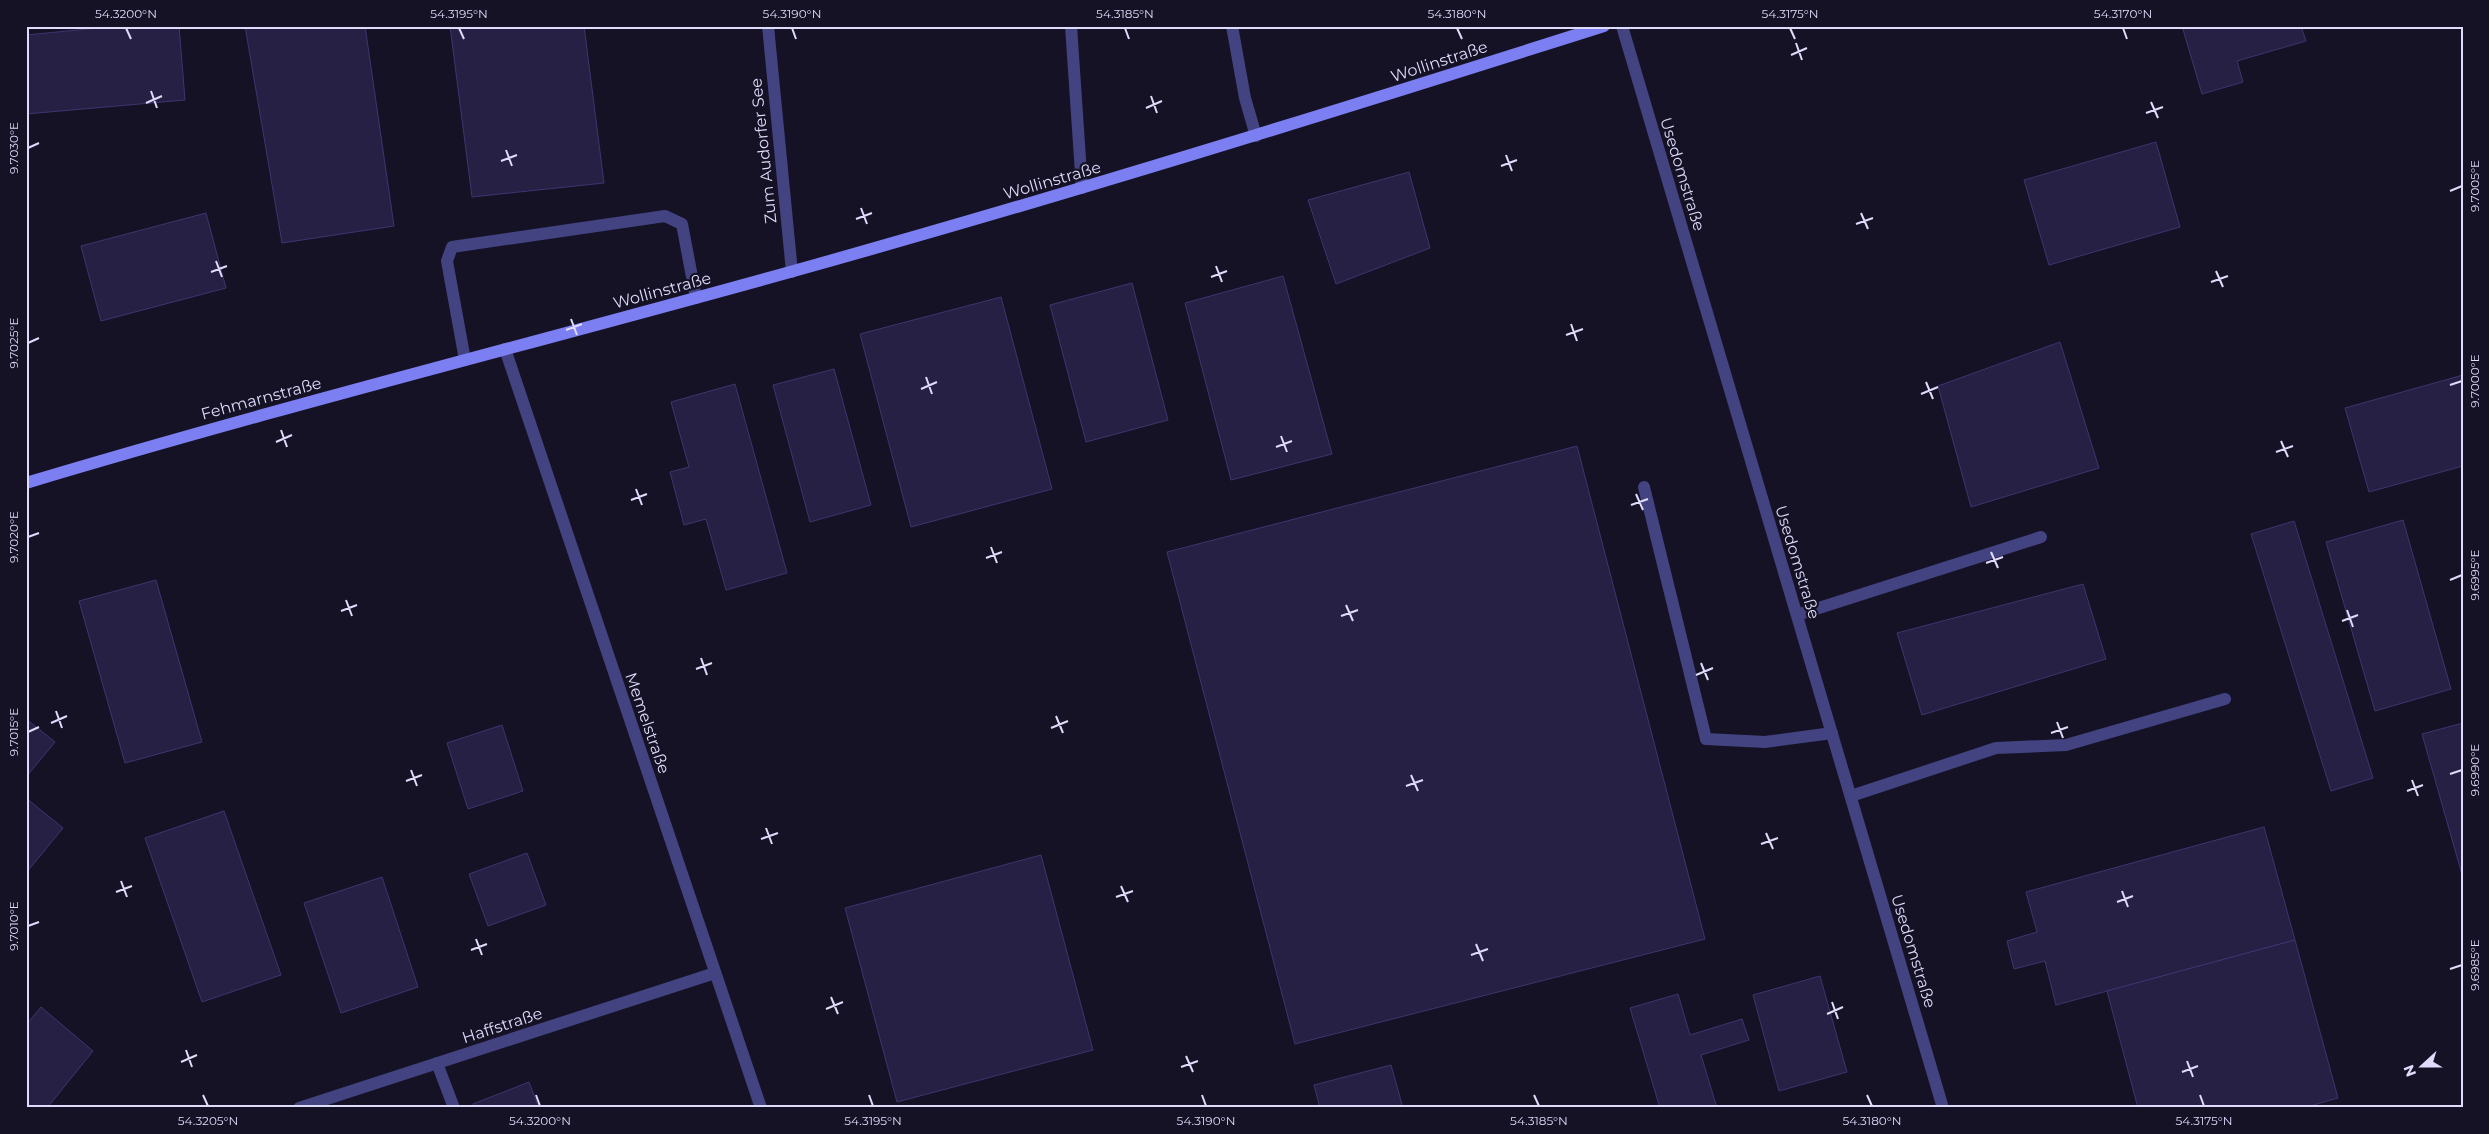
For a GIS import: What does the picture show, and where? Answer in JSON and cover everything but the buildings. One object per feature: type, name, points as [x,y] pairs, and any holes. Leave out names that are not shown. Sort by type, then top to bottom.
[{"type":"street","name":"Zum Audorfer See","points":[[768,26],[792,272]]},
{"type":"street","points":[[1071,26],[1082,188]]},
{"type":"street","points":[[1232,26],[1245,98],[1256,136]]},
{"type":"street","name":"Wollinstraße","points":[[504,349],[792,272],[1082,188],[1256,136],[1604,26]]},
{"type":"street","name":"Usedomstraße","points":[[1622,26],[1944,1108]]},
{"type":"street","points":[[465,360],[447,261],[452,247],[665,216],[682,224],[696,298]]},
{"type":"street","name":"Fehmarnstraße","points":[[26,483],[144,447],[504,349]]},
{"type":"street","name":"Memelstraße","points":[[504,349],[761,1108]]},
{"type":"street","points":[[1644,487],[1706,739],[1765,742],[1832,733]]},
{"type":"street","points":[[1797,615],[2041,537]]},
{"type":"street","points":[[1851,796],[1996,748],[2066,745],[2226,699]]},
{"type":"street","name":"Haffstraße","points":[[299,1108],[715,973]]},
{"type":"street","points":[[437,1063],[454,1108]]}]
